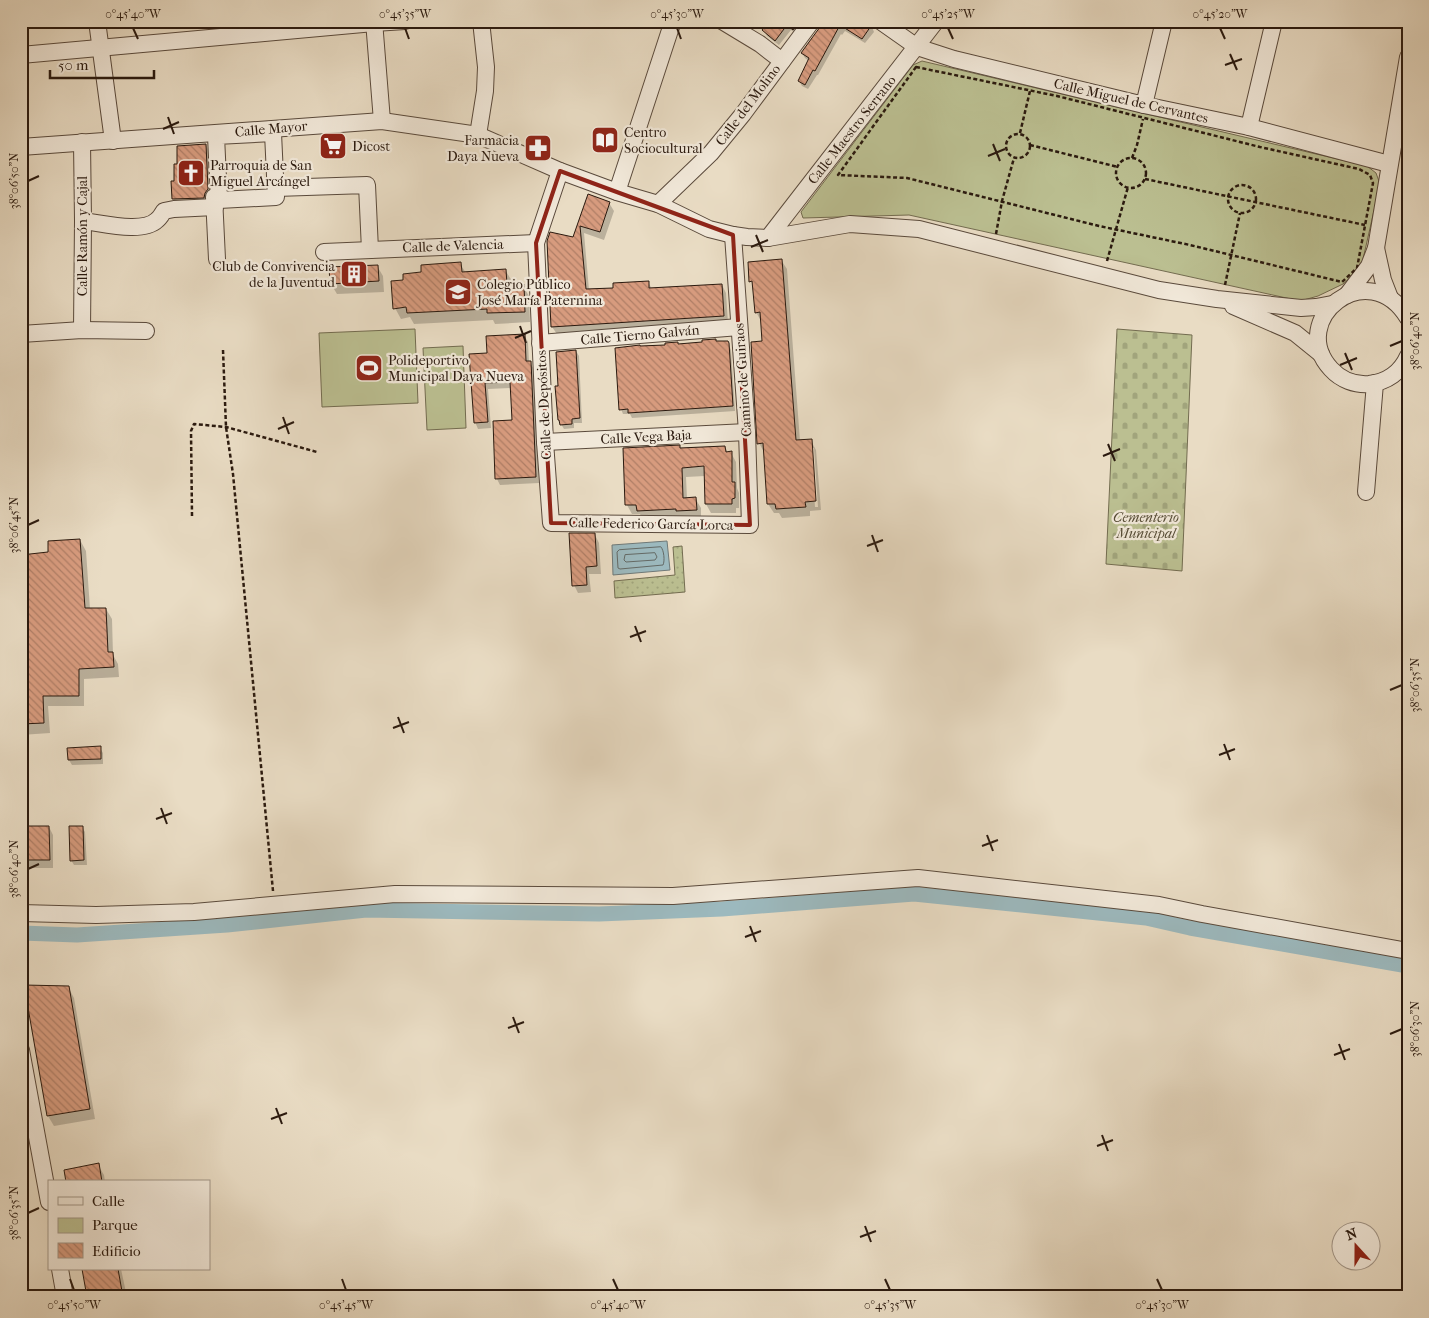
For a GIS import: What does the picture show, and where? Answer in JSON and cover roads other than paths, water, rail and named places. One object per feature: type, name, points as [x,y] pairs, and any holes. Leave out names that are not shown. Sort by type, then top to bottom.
[{"type":"street","points":[[96,21],[113,141]]},
{"type":"street","points":[[21,55],[374,22],[405,21]]},
{"type":"street","points":[[478,135],[485,91],[486,67],[481,21]]},
{"type":"street","points":[[617,192],[673,21]]},
{"type":"street","points":[[722,21],[760,44],[782,61]]},
{"type":"street","name":"Calle del Molino","points":[[658,204],[711,153],[743,114],[812,21]]},
{"type":"street","name":"Calle Miguel de Cervantes","points":[[880,21],[916,47],[954,59],[1144,111],[1249,127],[1389,164]]},
{"type":"street","name":"Calle Maestro Serrano","points":[[768,238],[936,21]]},
{"type":"street","points":[[1144,111],[1164,21]]},
{"type":"street","points":[[1249,127],[1274,21]]},
{"type":"street","points":[[374,22],[382,121]]},
{"type":"street","points":[[1347,295],[1369,266],[1376,248],[1408,57]]},
{"type":"street","name":"Calle Mayor","points":[[21,147],[382,121],[478,135],[560,171],[617,192],[658,204],[709,229],[733,235],[768,238],[850,224],[919,229],[1159,290],[1220,294]]},
{"type":"street","points":[[211,134],[217,259]]},
{"type":"street","points":[[273,134],[276,188],[276,197],[219,200],[216,136],[273,134]]},
{"type":"street","name":"Calle Ramón y Cajal","points":[[82,142],[84,221],[82,330]]},
{"type":"street","name":"Calle de Depósitos","points":[[551,523],[545,442],[536,243],[560,171]]},
{"type":"street","points":[[276,188],[366,185],[370,250]]},
{"type":"street","points":[[84,221],[142,227],[158,220],[164,211],[215,207]]},
{"type":"street","name":"Camino de Guiraos","points":[[733,235],[747,432],[750,525]]},
{"type":"street","name":"Calle de Valencia","points":[[324,252],[536,243]]},
{"type":"street","points":[[1376,248],[1383,280],[1390,298]]},
{"type":"street","points":[[1220,294],[1301,308],[1316,308],[1332,304],[1347,295],[1361,291],[1376,292],[1390,298],[1401,307],[1408,318]]},
{"type":"street","points":[[1220,294],[1295,333],[1321,354]]},
{"type":"street","points":[[1332,304],[1324,315],[1319,327],[1318,341],[1321,354],[1335,374],[1347,381],[1361,384],[1376,383],[1402,372],[1408,356]]},
{"type":"street","name":"Calle Tierno Galván","points":[[540,343],[739,327]]},
{"type":"street","points":[[21,334],[82,330],[146,331]]},
{"type":"street","points":[[1366,492],[1376,383]]},
{"type":"street","name":"Calle Vega Baja","points":[[545,442],[747,432]]},
{"type":"street","name":"Calle Federico García Lorca","points":[[551,523],[750,525]]},
{"type":"street","points":[[21,913],[96,915],[194,912],[395,894],[674,896],[918,878],[1160,905],[1408,951]]},
{"type":"street","points":[[21,1050],[48,1197]]},
{"type":"street","points":[[60,1270],[65,1297]]},
{"type":"water","points":[[667,541],[670,570],[613,575],[612,545]]},
{"type":"waterway","points":[[21,933],[77,935],[227,925],[366,910],[599,914],[722,909],[914,894],[1146,918],[1190,928],[1408,966]]},
{"type":"place","name":"Centro Sociocultural","points":[[605,140]]},
{"type":"place","name":"Dicost","points":[[333,146]]},
{"type":"place","name":"Farmacia Daya Nueva","points":[[538,148]]},
{"type":"place","name":"Parroquia de San Miguel Arcángel","points":[[191,173]]},
{"type":"place","name":"Club de Convivencia de la Juventud","points":[[354,274]]},
{"type":"place","name":"Colegio Público José María Paternina","points":[[458,292]]},
{"type":"place","name":"Polideportivo Municipal Daya Nueva","points":[[369,368]]},
{"type":"park label","name":"Cementerio Municipal","points":[[1146,526]]}]
